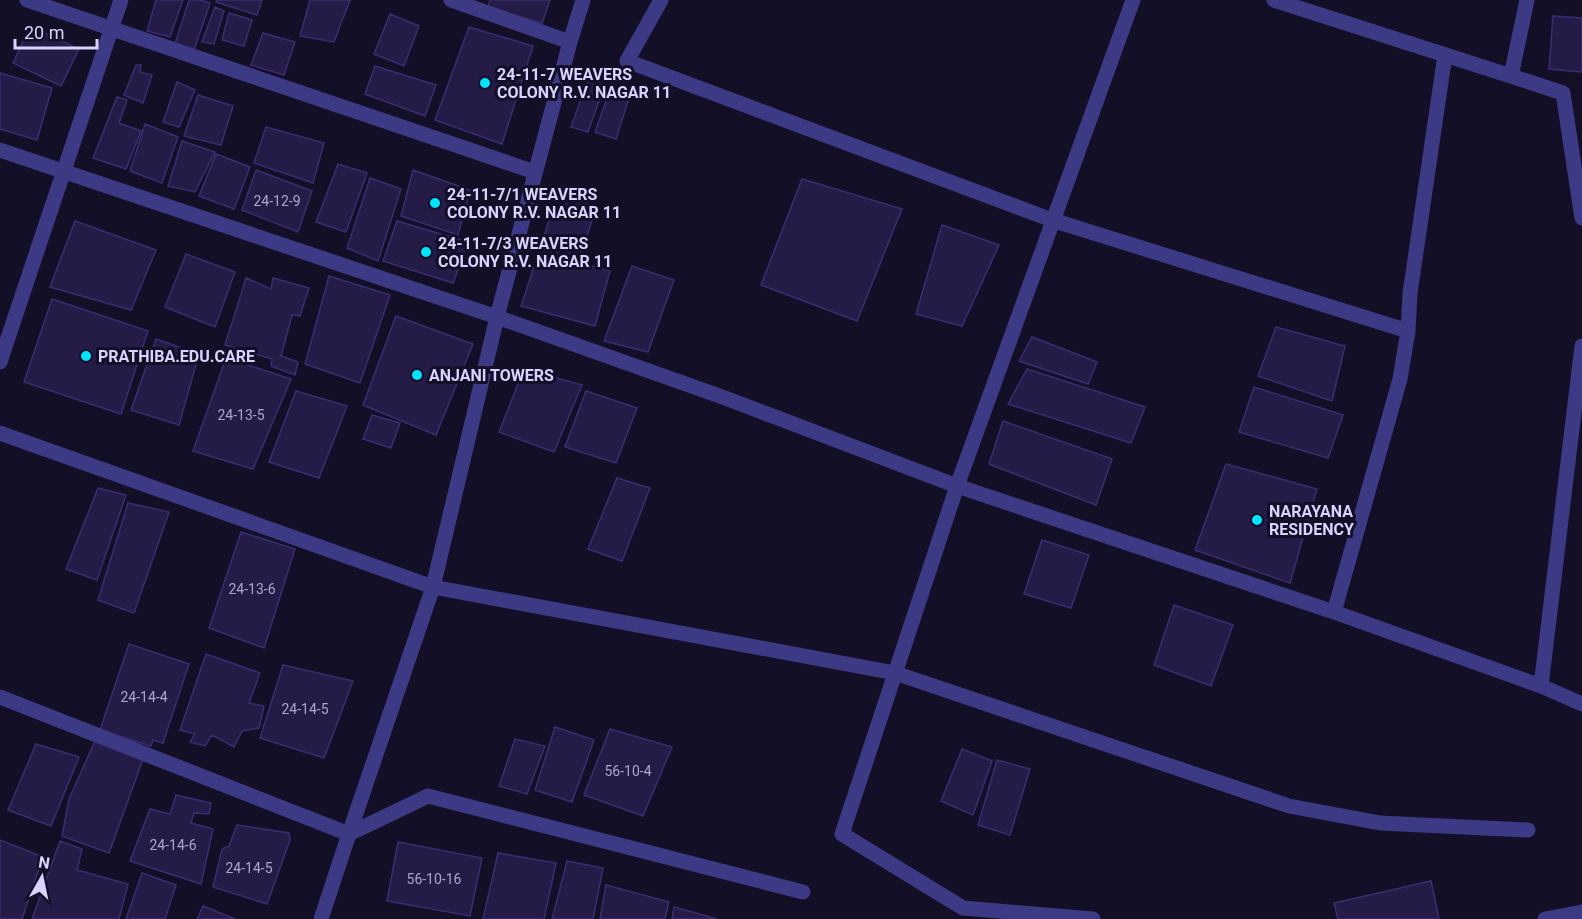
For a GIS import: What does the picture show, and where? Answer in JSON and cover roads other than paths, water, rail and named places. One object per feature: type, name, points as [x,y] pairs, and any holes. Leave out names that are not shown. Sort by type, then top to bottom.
[{"type":"street","points":[[27,0],[535,172]]},
{"type":"street","points":[[0,362],[121,0]]},
{"type":"street","points":[[451,0],[570,42]]},
{"type":"street","points":[[321,919],[433,587],[497,317],[583,0]]},
{"type":"street","points":[[662,0],[627,61],[1052,220],[1408,331]]},
{"type":"street","points":[[1093,919],[963,908],[842,834],[957,486],[1132,0]]},
{"type":"street","points":[[1274,0],[1563,93],[1582,218]]},
{"type":"street","points":[[1511,76],[1527,0]]},
{"type":"street","points":[[1334,612],[1400,379],[1408,331],[1410,293],[1445,55]]},
{"type":"street","points":[[0,150],[497,317],[728,399],[957,486],[1334,612],[1541,686],[1582,704]]},
{"type":"street","points":[[1541,686],[1582,346]]},
{"type":"street","points":[[0,433],[433,587],[895,673],[1289,806],[1380,823],[1528,830]]},
{"type":"street","points":[[0,697],[349,834],[428,796],[803,892]]},
{"type":"street","points":[[1545,919],[1582,912]]},
{"type":"place","name":"24-11-7 WEAVERS COLONY R.V. NAGAR 11","points":[[485,83]]},
{"type":"place","name":"24-11-7/1 WEAVERS COLONY R.V. NAGAR 11","points":[[435,203]]},
{"type":"place","name":"24-11-7/3 WEAVERS COLONY R.V. NAGAR 11","points":[[426,252]]},
{"type":"place","name":"PRATHIBA.EDU.CARE","points":[[86,356]]},
{"type":"place","name":"ANJANI TOWERS","points":[[417,375]]},
{"type":"place","name":"NARAYANA RESIDENCY","points":[[1257,520]]}]
